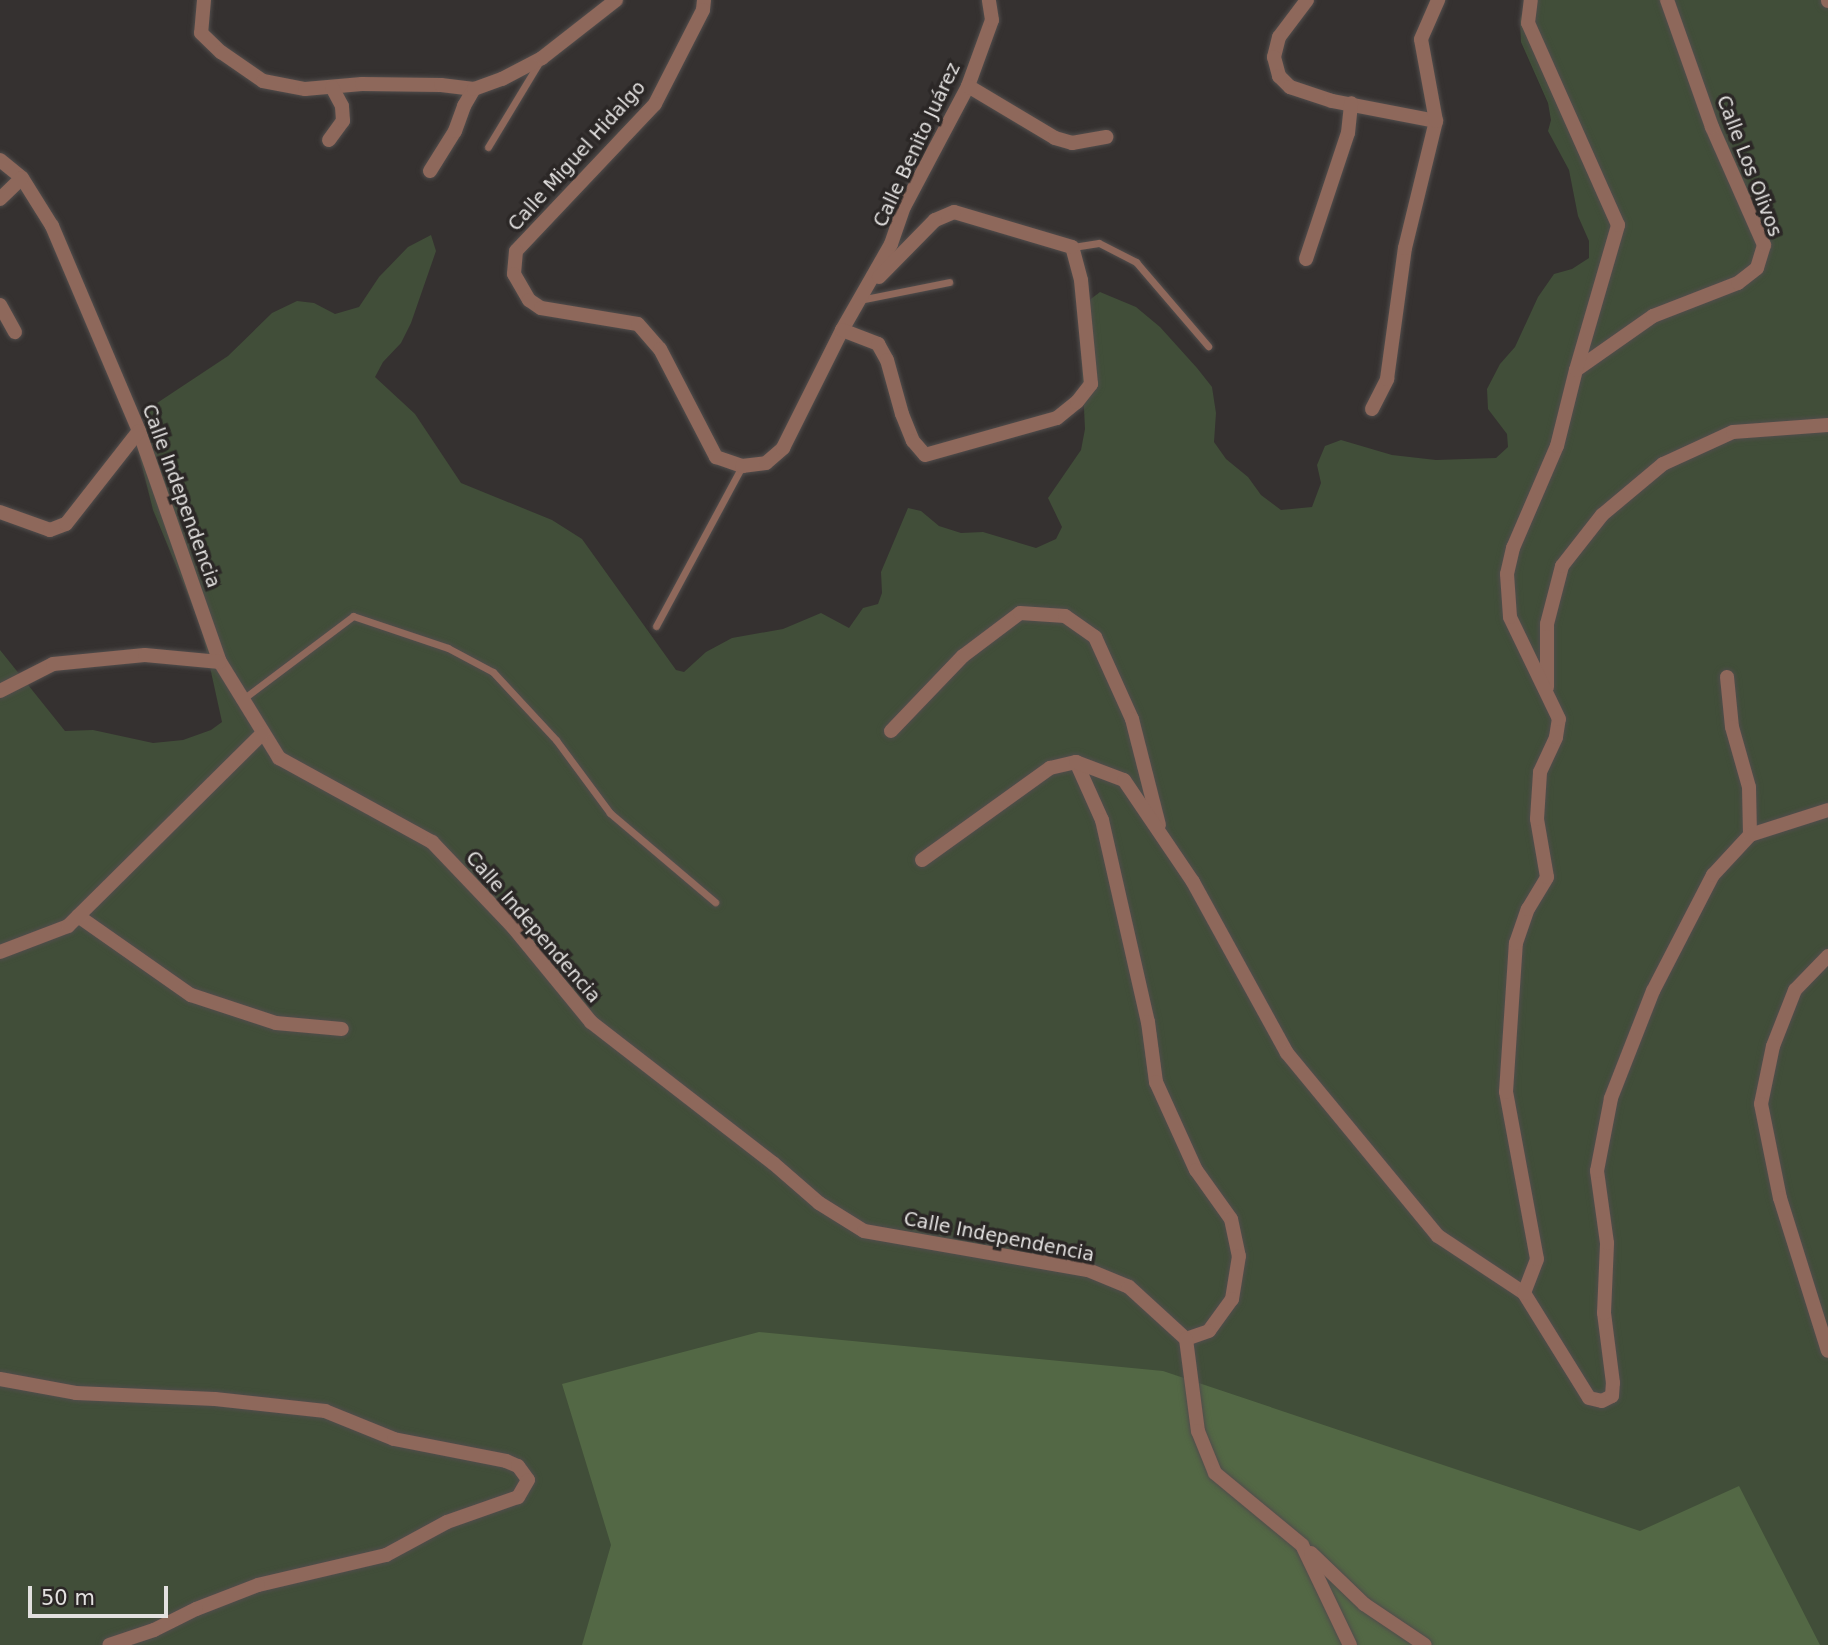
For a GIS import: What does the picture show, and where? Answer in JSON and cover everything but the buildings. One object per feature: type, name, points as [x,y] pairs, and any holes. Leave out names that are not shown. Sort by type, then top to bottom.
[{"type":"street","points":[[204,0],[201,33],[221,52],[263,81],[305,89],[441,85],[474,89],[502,79],[542,58],[616,0]]},
{"type":"street","name":"Calle Miguel Hidalgo","points":[[704,0],[703,10],[655,104],[516,251],[514,274],[530,300],[541,308],[638,324],[660,349],[716,457],[742,466]]},
{"type":"street","name":"Calle Benito Juárez","points":[[861,296],[891,244],[904,208],[968,86],[992,20],[989,0]]},
{"type":"street","points":[[1307,0],[1279,37],[1274,57],[1279,76],[1290,87],[1332,101],[1436,121]]},
{"type":"street","points":[[1372,409],[1387,379],[1405,248],[1436,121],[1421,39],[1438,0]]},
{"type":"street","points":[[1524,1293],[1537,1259],[1506,1092],[1516,943],[1528,909],[1547,877],[1537,819],[1539,772],[1556,737],[1559,719],[1548,691],[1510,617],[1507,574],[1513,548],[1557,446],[1618,225],[1528,23],[1531,0]]},
{"type":"street","name":"Calle Los Olivos","points":[[1576,370],[1653,316],[1738,283],[1757,268],[1764,245],[1712,127],[1667,0]]},
{"type":"street","points":[[968,86],[1055,138],[1072,143],[1106,137]]},
{"type":"street","points":[[329,140],[342,121],[342,106],[332,87]]},
{"type":"street","points":[[430,171],[455,131],[464,106],[474,89]]},
{"type":"street","points":[[1306,259],[1349,133],[1351,103]]},
{"type":"street","name":"Calle Independencia","points":[[0,160],[22,178],[52,226],[139,431],[220,662],[279,758],[432,842],[513,927],[591,1023],[773,1163],[819,1203],[864,1231],[1088,1270],[1129,1287],[1186,1339]]},
{"type":"street","points":[[0,199],[22,178]]},
{"type":"street","points":[[742,466],[766,463],[783,448],[842,330],[861,296],[935,220],[954,212],[1072,247],[1081,280],[1091,384],[1077,402],[1058,418],[925,455],[913,441],[902,414],[887,360],[878,344],[842,330]]},
{"type":"street","points":[[0,305],[15,332]]},
{"type":"street","points":[[1548,691],[1547,624],[1562,566],[1602,514],[1663,464],[1733,432],[1828,425]]},
{"type":"street","points":[[0,512],[50,530],[66,524],[139,431]]},
{"type":"street","points":[[891,730],[963,656],[1020,613],[1065,616],[1095,637],[1132,719],[1162,836]]},
{"type":"street","points":[[0,691],[53,664],[145,655],[220,662]]},
{"type":"street","points":[[1727,677],[1732,727],[1749,787],[1750,835]]},
{"type":"street","points":[[0,952],[68,926],[263,733]]},
{"type":"street","points":[[922,860],[1050,768],[1076,762],[1124,780],[1193,882],[1287,1053],[1438,1236],[1524,1293],[1588,1398],[1602,1401],[1612,1396],[1604,1313],[1607,1243],[1597,1171],[1611,1098],[1653,991],[1713,875],[1750,835],[1828,810]]},
{"type":"street","points":[[1076,762],[1101,820],[1148,1022],[1156,1082],[1196,1170],[1231,1219],[1239,1256],[1232,1299],[1209,1331],[1186,1339],[1198,1431],[1214,1473],[1302,1545],[1364,1604],[1425,1645]]},
{"type":"street","points":[[78,916],[191,995],[276,1023],[342,1030]]},
{"type":"street","points":[[1828,956],[1795,989],[1773,1046],[1761,1104],[1780,1198],[1828,1351]]},
{"type":"street","points":[[0,1379],[76,1394],[215,1399],[325,1411],[394,1439],[506,1461],[518,1466],[527,1480],[519,1497],[447,1522],[386,1555],[258,1585],[196,1609],[154,1630],[109,1645]]},
{"type":"street","points":[[1302,1545],[1350,1645]]},
{"type":"lane","points":[[488,147],[542,58]]},
{"type":"lane","points":[[1072,247],[1098,243],[1136,262],[1208,346]]},
{"type":"lane","points":[[861,296],[949,282]]},
{"type":"lane","points":[[656,626],[742,466]]},
{"type":"lane","points":[[243,699],[353,616],[448,648],[493,672],[556,740],[610,813],[715,902]]},
{"type":"green space","points":[[1527,0],[1828,0],[1828,1645],[0,1645],[0,650],[65,731],[93,730],[153,743],[183,740],[211,730],[222,722],[201,626],[153,510],[138,450],[151,407],[228,356],[272,313],[297,301],[314,303],[335,314],[359,307],[379,277],[408,247],[431,235],[436,251],[411,323],[401,343],[383,362],[375,377],[415,414],[461,483],[552,520],[582,539],[676,670],[684,672],[706,652],[732,638],[783,629],[821,613],[849,628],[863,608],[878,604],[882,593],[881,572],[908,508],[921,511],[939,526],[961,533],[983,532],[1036,548],[1056,539],[1062,527],[1048,498],[1081,450],[1085,429],[1079,308],[1100,292],[1136,307],[1160,327],[1197,368],[1212,387],[1216,413],[1214,442],[1226,459],[1248,477],[1261,495],[1281,510],[1312,507],[1321,483],[1317,465],[1325,446],[1341,440],[1392,455],[1436,460],[1496,458],[1508,447],[1507,434],[1488,409],[1487,389],[1500,364],[1515,347],[1538,297],[1554,274],[1572,269],[1589,258],[1589,241],[1578,216],[1569,170],[1548,131],[1551,120],[1548,103],[1521,42],[1520,19]]},
{"type":"green space","points":[[759,1332],[1163,1371],[1640,1531],[1739,1486],[1820,1645],[582,1645],[611,1545],[562,1384]]}]
